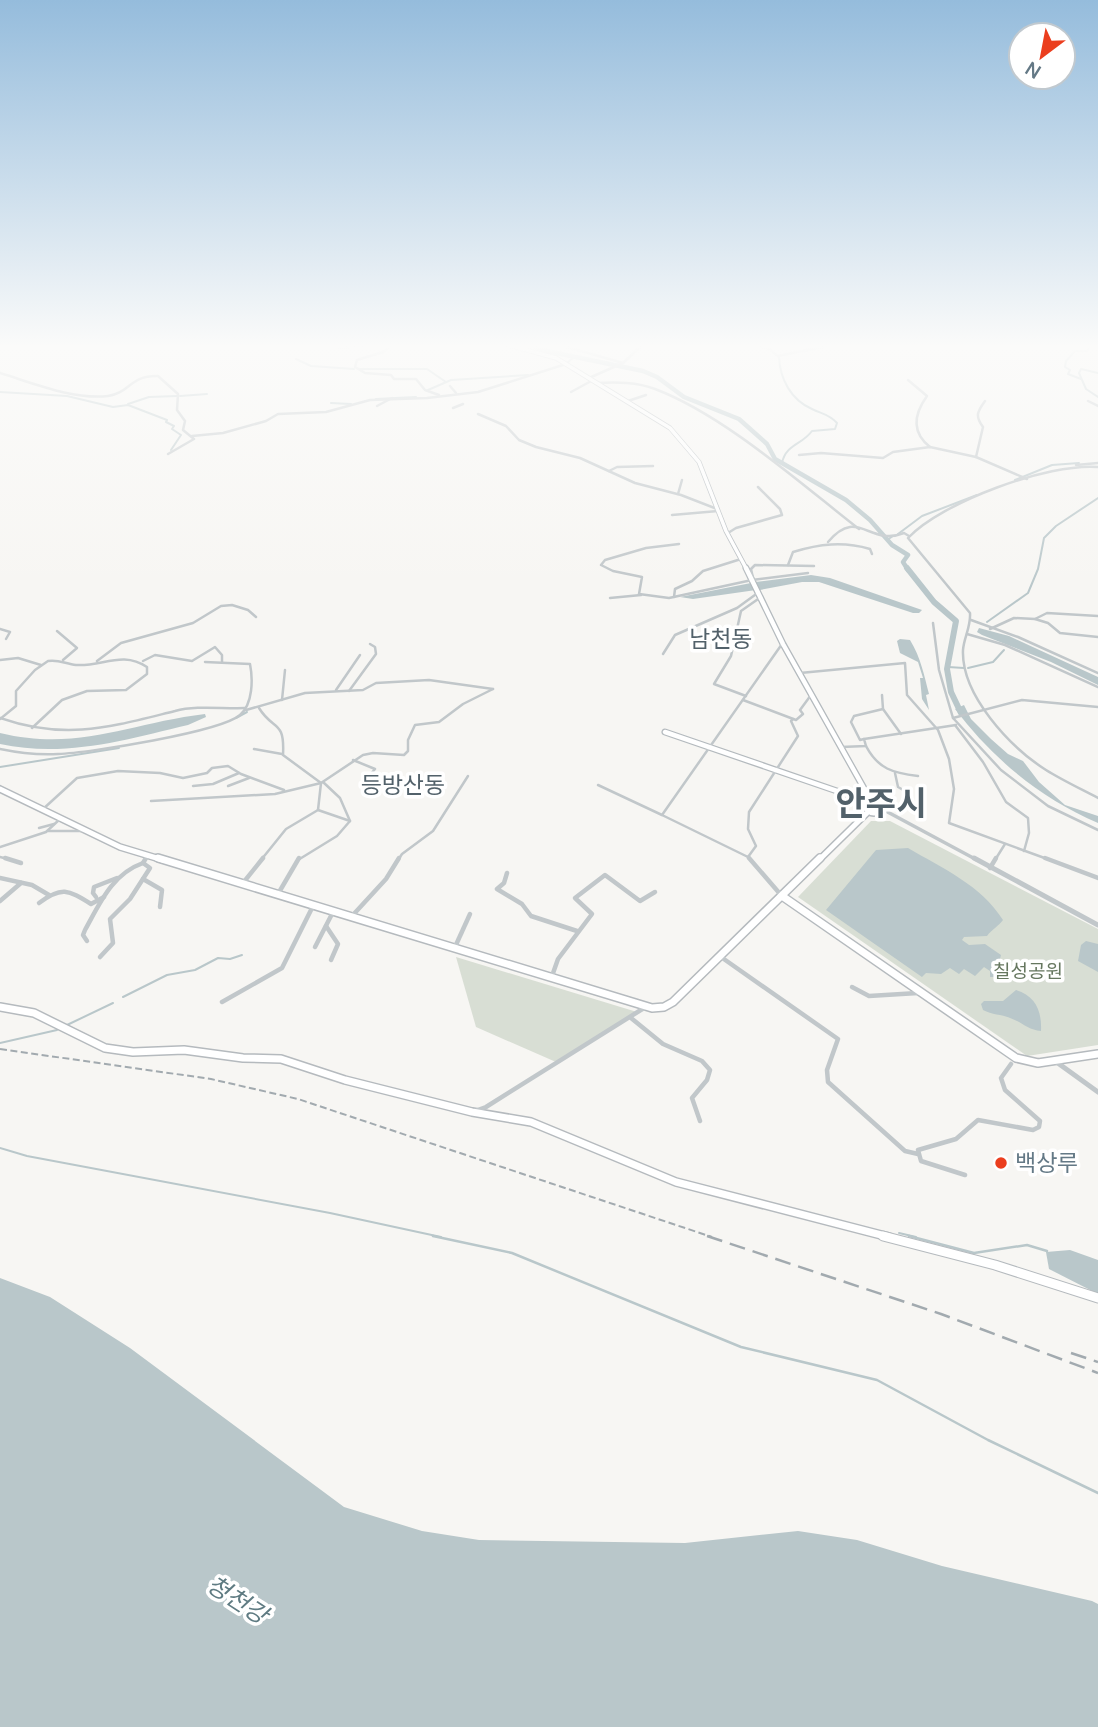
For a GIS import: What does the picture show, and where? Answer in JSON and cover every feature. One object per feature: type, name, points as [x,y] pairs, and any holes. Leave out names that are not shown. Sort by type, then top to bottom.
[{"type":"main road","points":[[666,426],[702,466],[727,533],[760,593],[783,644],[841,747],[868,800],[866,807],[870,810]]},
{"type":"main road","points":[[0,789],[43,810],[58,821],[111,844],[646,1006],[669,1005],[870,810],[882,809],[881,802],[664,732]]},
{"type":"main road","points":[[782,896],[1016,1058],[1031,1063],[1098,1054]]},
{"type":"main road","points":[[0,1007],[34,1013],[105,1048],[125,1052],[184,1050],[243,1058],[281,1059],[345,1080],[472,1112],[541,1125],[682,1184],[995,1265],[1098,1298]]},
{"type":"street","points":[[184,426],[183,430],[192,436],[223,433],[244,426]]},
{"type":"street","points":[[504,426],[510,428],[519,440],[548,452],[580,458],[642,485],[678,494],[718,510]]},
{"type":"street","points":[[720,426],[753,447],[859,529]]},
{"type":"street","points":[[916,426],[919,435],[930,447]]},
{"type":"street","points":[[976,457],[982,426]]},
{"type":"street","points":[[168,454],[194,441],[192,436]]},
{"type":"street","points":[[799,455],[821,453],[883,458],[893,452],[930,447],[976,457],[1027,479]]},
{"type":"street","points":[[1098,465],[1066,467],[1027,479],[937,515],[914,529],[909,536],[909,541],[964,603],[971,620],[963,649],[968,682],[983,712],[1044,769],[1098,798]]},
{"type":"street","points":[[609,471],[617,467],[653,466]]},
{"type":"street","points":[[678,494],[682,480]]},
{"type":"street","points":[[727,533],[782,515],[772,500],[758,487]]},
{"type":"street","points":[[672,515],[718,510]]},
{"type":"street","points":[[828,542],[838,529],[851,527],[879,536],[894,537],[904,533],[909,536]]},
{"type":"street","points":[[788,565],[793,552],[828,542],[861,546],[870,549],[872,554]]},
{"type":"street","points":[[643,595],[638,590],[644,579],[642,577],[613,571],[602,566],[601,562],[646,548],[679,544]]},
{"type":"street","points":[[674,597],[672,594],[675,589],[704,571],[741,559]]},
{"type":"street","points":[[752,580],[751,569],[755,565],[814,566]]},
{"type":"street","points":[[610,598],[643,595],[674,597],[752,580],[808,573]]},
{"type":"street","points":[[663,654],[674,635],[737,608],[760,593]]},
{"type":"street","points":[[760,593],[741,611],[731,656],[714,684],[796,720],[803,714],[800,710],[812,694]]},
{"type":"street","points":[[92,664],[121,643],[146,634],[193,624],[221,606],[232,605],[248,610],[256,617]]},
{"type":"street","points":[[737,608],[741,611]]},
{"type":"street","points":[[1035,619],[1047,613],[1098,616]]},
{"type":"street","points":[[990,629],[1014,618],[1035,619],[1048,623],[1060,633],[1098,638]]},
{"type":"street","points":[[971,620],[1018,637],[1098,673]]},
{"type":"street","points":[[933,623],[939,670],[956,725],[983,762],[1006,802],[1028,818],[1029,833],[1024,851]]},
{"type":"street","points":[[1,629],[10,632],[6,639]]},
{"type":"street","points":[[57,631],[77,648],[63,660]]},
{"type":"street","points":[[967,634],[1005,645],[1098,687]]},
{"type":"street","points":[[349,691],[376,654],[375,647],[370,644]]},
{"type":"street","points":[[662,815],[783,644]]},
{"type":"street","points":[[142,662],[155,655],[192,661],[215,647],[222,655],[222,662]]},
{"type":"street","points":[[336,691],[360,655]]},
{"type":"street","points":[[0,718],[16,706],[13,694],[48,661],[63,660],[74,665],[121,657],[142,662],[148,667],[147,674],[126,690],[87,691],[62,700],[32,728]]},
{"type":"street","points":[[0,660],[18,658],[41,665]]},
{"type":"street","points":[[0,749],[47,755],[93,751],[187,732],[236,718],[246,709],[252,673],[250,664],[205,662]]},
{"type":"street","points":[[800,673],[905,663],[907,695],[936,729],[948,759],[954,789],[949,823],[1098,878]]},
{"type":"street","points":[[282,700],[285,670]]},
{"type":"street","points":[[0,718],[32,728],[73,731],[150,719],[177,710],[259,707],[312,691],[363,690],[376,683],[425,680],[493,689],[463,704],[439,722],[415,725],[408,740],[408,751],[404,755],[372,753],[353,760],[322,783],[275,794],[151,801]]},
{"type":"street","points":[[882,695],[883,709],[901,734]]},
{"type":"street","points":[[954,718],[983,712],[1009,702],[1030,699],[1098,707]]},
{"type":"street","points":[[259,707],[264,716],[274,720],[284,737],[282,754]]},
{"type":"street","points":[[883,709],[854,716],[852,722],[860,740],[956,725]]},
{"type":"street","points":[[748,857],[756,846],[748,829],[749,812],[799,736],[791,721],[793,719]]},
{"type":"street","points":[[956,725],[1001,770],[1048,806],[1098,830]]},
{"type":"street","points":[[864,739],[877,765],[895,773],[918,776]]},
{"type":"street","points":[[841,747],[866,746]]},
{"type":"street","points":[[254,749],[282,754],[322,783],[340,798],[348,811],[350,821]]},
{"type":"street","points":[[353,760],[373,766],[375,769],[370,775]]},
{"type":"street","points":[[43,810],[81,777],[122,771],[189,778],[224,766],[284,790]]},
{"type":"street","points":[[193,786],[213,783],[239,773]]},
{"type":"street","points":[[895,773],[898,787],[905,791]]},
{"type":"street","points":[[352,916],[386,879],[402,854],[419,845],[433,831],[468,776]]},
{"type":"street","points":[[228,786],[251,777]]},
{"type":"street","points":[[318,810],[322,783]]},
{"type":"street","points":[[598,785],[748,857],[782,896]]},
{"type":"street","points":[[882,809],[1098,925]]},
{"type":"street","points":[[243,883],[286,829],[318,810],[350,821]]},
{"type":"street","points":[[39,828],[58,821]]},
{"type":"street","points":[[46,832],[58,821]]},
{"type":"street","points":[[278,894],[299,858],[337,836],[350,821]]},
{"type":"street","points":[[1,847],[46,832],[84,831]]},
{"type":"street","points":[[990,867],[1005,844]]},
{"type":"street","points":[[96,897],[93,893],[94,887],[119,878],[143,863],[148,855]]},
{"type":"street","points":[[0,857],[21,863]]},
{"type":"street","points":[[100,957],[113,945],[115,936],[110,919],[130,899],[150,867],[143,863]]},
{"type":"street","points":[[507,873],[504,883],[497,889],[522,904],[531,916],[577,931]]},
{"type":"street","points":[[552,976],[558,959],[592,914],[575,898],[605,875],[640,901],[656,892]]},
{"type":"street","points":[[0,878],[32,885],[49,895]]},
{"type":"street","points":[[87,941],[83,935],[85,930],[104,897],[119,878]]},
{"type":"street","points":[[143,878],[162,890],[160,907]]},
{"type":"street","points":[[0,901],[21,883]]},
{"type":"street","points":[[39,903],[58,890],[70,890],[91,904],[104,897]]},
{"type":"street","points":[[222,1002],[282,968],[314,905]]},
{"type":"street","points":[[315,947],[334,910]]},
{"type":"street","points":[[455,947],[470,914]]},
{"type":"street","points":[[326,926],[338,944],[331,960]]},
{"type":"street","points":[[719,956],[838,1039],[827,1070],[828,1082],[905,1151],[918,1154]]},
{"type":"street","points":[[852,987],[869,996],[920,992]]},
{"type":"street","points":[[472,1112],[486,1107],[631,1018],[646,1006]]},
{"type":"street","points":[[631,1018],[663,1044],[702,1061],[709,1070],[707,1080],[692,1098],[700,1121]]},
{"type":"street","points":[[1054,1060],[1098,1092]]},
{"type":"street","points":[[965,1175],[932,1167],[921,1161],[918,1150],[927,1144],[961,1137],[978,1120],[1033,1130],[1039,1126],[1040,1121],[1005,1090],[1001,1078],[1011,1064]]},
{"type":"green space","name":"칠성공원","points":[[871,821],[890,821],[1098,929],[1098,1045],[1027,1056],[798,897]]},
{"type":"green space","points":[[456,957],[637,1012],[556,1062],[476,1027]]},
{"type":"water","points":[[811,575],[830,578],[922,610],[913,613],[819,582],[802,582],[760,590],[755,582]]},
{"type":"water","points":[[751,583],[756,590],[693,599],[680,597]]},
{"type":"water","points":[[979,628],[1009,636],[1098,677],[1098,685],[1051,662],[982,635],[977,632]]},
{"type":"water","points":[[910,640],[917,653],[929,694],[926,695],[929,710],[922,699],[920,678],[923,678],[918,662],[900,653],[897,641]]},
{"type":"water","points":[[964,705],[971,719],[991,739],[1008,754],[1023,761],[1039,782],[1065,805],[1098,816],[1098,823],[1057,802],[1019,775],[985,744],[955,709]]},
{"type":"water","points":[[205,714],[206,717],[188,725],[95,745],[48,749],[0,744],[0,733],[28,738],[80,738]]},
{"type":"water","points":[[908,848],[972,887],[1003,920],[987,936],[964,937],[962,940],[969,945],[985,944],[1001,955],[996,977],[990,977],[990,971],[984,967],[975,976],[964,969],[959,974],[950,968],[941,974],[926,973],[922,977],[826,910],[876,850]]},
{"type":"water","points":[[1086,941],[1098,944],[1098,972],[1078,961],[1081,945]]},
{"type":"water","points":[[1016,990],[1033,1001],[1040,1017],[1041,1031],[983,1010],[981,1004],[984,1001],[1003,1001]]},
{"type":"water","points":[[1070,1250],[1098,1260],[1098,1294],[1049,1269],[1046,1252]]},
{"type":"water","name":"청천강","points":[[0,1278],[50,1297],[130,1348],[344,1507],[422,1531],[479,1540],[685,1543],[798,1531],[857,1540],[942,1566],[1092,1601],[1098,1604],[1098,1727],[0,1727]]},
{"type":"waterway","points":[[171,450],[181,435],[172,429],[173,426]]},
{"type":"waterway","points":[[746,426],[767,444],[775,459],[846,500],[870,520],[892,545],[908,555],[903,562],[908,570]]},
{"type":"waterway","points":[[782,463],[787,452],[812,431],[835,429],[836,426]]},
{"type":"waterway","points":[[1015,480],[1052,465],[1079,463]]},
{"type":"waterway","points":[[898,534],[922,516],[977,495]]},
{"type":"waterway","points":[[987,622],[1028,593],[1038,569],[1044,538],[1056,526],[1098,498]]},
{"type":"waterway","points":[[887,540],[893,536]]},
{"type":"waterway","points":[[907,568],[934,602],[956,621],[947,669],[951,692],[961,713]]},
{"type":"waterway","points":[[968,668],[993,662],[1004,650]]},
{"type":"waterway","points":[[948,667],[964,668]]},
{"type":"waterway","points":[[236,718],[247,712]]},
{"type":"waterway","points":[[0,767],[119,748]]},
{"type":"waterway","points":[[123,997],[167,975],[195,970],[218,958],[230,959],[242,955]]},
{"type":"waterway","points":[[67,1025],[113,1003]]},
{"type":"waterway","points":[[0,1043],[57,1030]]},
{"type":"waterway","points":[[0,1148],[27,1156],[330,1213],[441,1237]]},
{"type":"waterway","points":[[899,1233],[916,1237]]},
{"type":"waterway","points":[[433,1236],[512,1253],[741,1347],[877,1380],[988,1440],[1098,1493]]},
{"type":"waterway","points":[[909,1236],[974,1253],[1027,1245],[1047,1251]]},
{"type":"railway","points":[[0,1049],[211,1079],[298,1099],[712,1237]]},
{"type":"railway","points":[[707,1236],[941,1314],[1098,1373]]},
{"type":"railway","points":[[1071,1353],[1098,1362]]},
{"type":"place","name":"백상루","points":[[1001,1163]]},
{"type":"district","name":"남천동","points":[[721,639]]},
{"type":"district","name":"등방산동","points":[[403,785]]},
{"type":"district","name":"안주시","points":[[881,803]]}]
